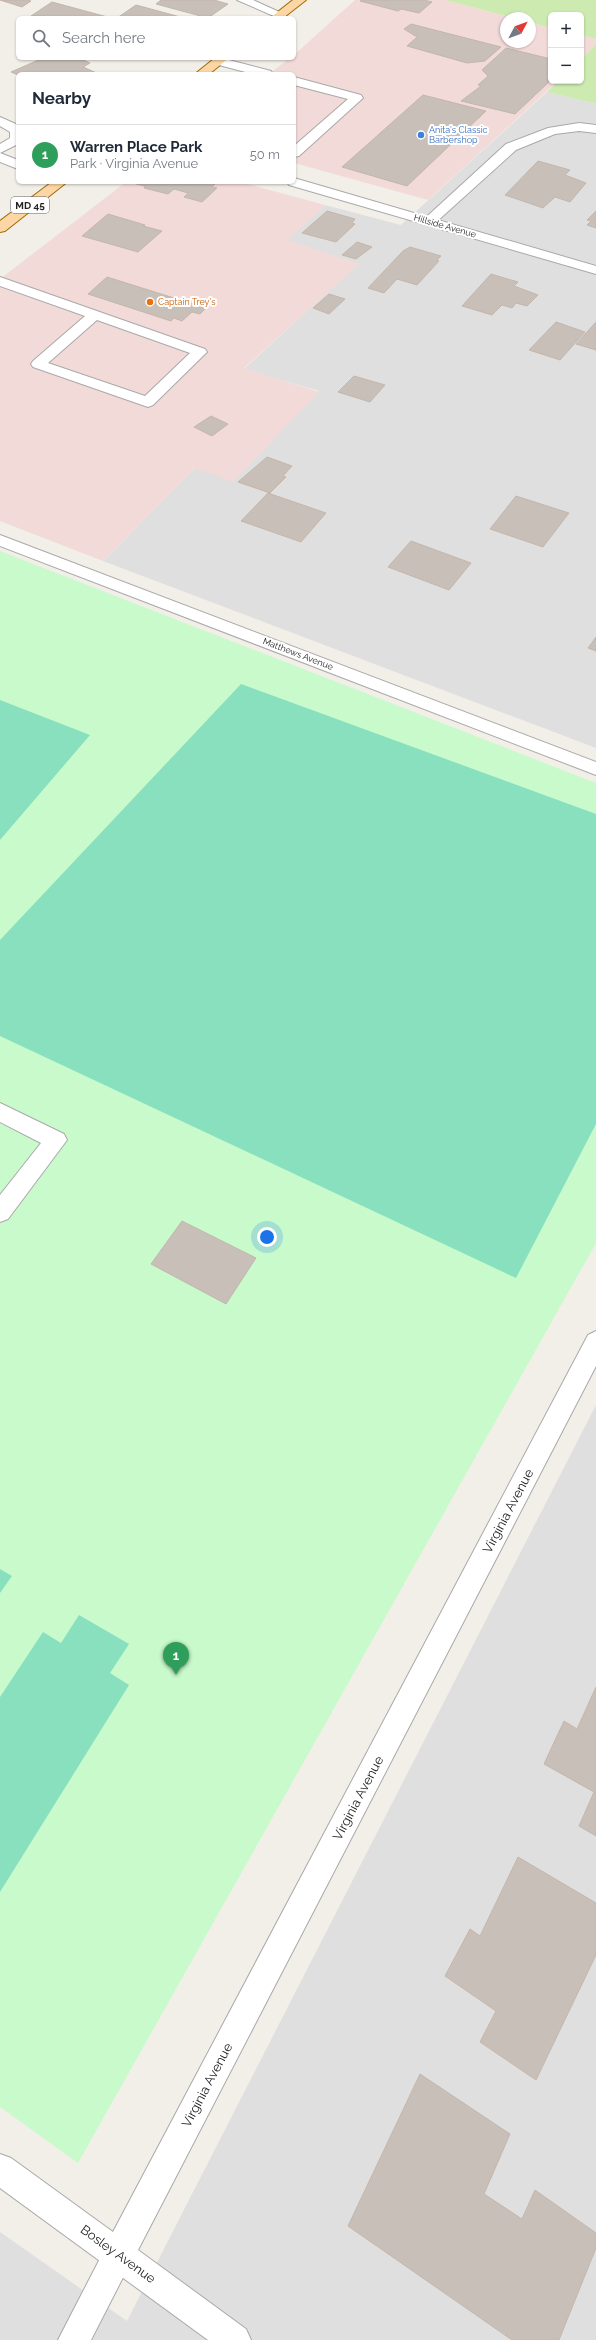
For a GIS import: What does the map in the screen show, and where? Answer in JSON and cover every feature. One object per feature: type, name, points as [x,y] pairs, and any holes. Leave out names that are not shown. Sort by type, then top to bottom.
[{"type":"main road","points":[[279,16],[300,0]]},
{"type":"main road","points":[[204,72],[221,60]]},
{"type":"main road","name":"MD 45","points":[[0,228],[56,184]]},
{"type":"street","points":[[243,0],[276,16]]},
{"type":"street","points":[[221,60],[260,72]]},
{"type":"street","points":[[296,82],[357,98],[296,151]]},
{"type":"street","points":[[0,121],[16,129]]},
{"type":"street","points":[[429,221],[511,148],[552,131],[579,127],[596,129]]},
{"type":"street","points":[[0,149],[16,140]]},
{"type":"street","points":[[0,157],[16,164]]},
{"type":"street","name":"Hillside Avenue","points":[[296,183],[596,270]]},
{"type":"street","points":[[0,281],[200,352],[148,402],[38,364],[95,315]]},
{"type":"street","name":"Matthews Avenue","points":[[0,540],[596,769]]},
{"type":"street","points":[[0,1112],[56,1140],[0,1212]]},
{"type":"street","name":"Virginia Avenue","points":[[74,2340],[588,1378],[596,1342]]},
{"type":"street","name":"Bosley Avenue","points":[[0,2169],[119,2254],[235,2340]]},
{"type":"shaded area","points":[[355,0],[445,0],[500,14],[500,48],[536,48],[536,24],[548,27],[548,84],[555,84],[428,200],[296,164],[296,72],[272,72],[287,60],[296,60],[296,53]]},
{"type":"shaded area","points":[[584,36],[596,39],[596,44],[584,56]]},
{"type":"shaded area","points":[[547,92],[596,104],[596,748],[103,561],[195,468],[319,391],[244,369],[358,264],[286,240],[325,205],[401,225]]},
{"type":"shaded area","points":[[123,184],[247,184],[325,205],[287,240],[359,264],[244,368],[319,392],[233,482],[195,468],[103,561],[0,521],[0,279]]},
{"type":"shaded area","points":[[596,1405],[596,2340],[0,2340],[0,2232],[127,2321]]},
{"type":"green space","points":[[445,0],[596,0],[596,39],[584,36],[584,12],[548,12],[548,27],[536,24],[536,12],[500,12],[500,14]]},
{"type":"green space","points":[[596,44],[596,104],[547,92],[555,84],[584,84],[584,56]]},
{"type":"green space","points":[[0,551],[596,783],[596,1243],[78,2163],[0,2107]]},
{"type":"green space","points":[[241,684],[596,814],[596,1124],[516,1278],[0,1036],[0,940]]},
{"type":"green space","points":[[0,700],[90,735],[0,840]]},
{"type":"green space","points":[[0,1569],[12,1576],[0,1593]]},
{"type":"green space","points":[[79,1615],[129,1644],[110,1673],[129,1685],[0,1892],[0,1697],[43,1632],[61,1643]]},
{"type":"building","points":[[0,0],[26,0],[31,1],[22,7]]},
{"type":"building","points":[[161,0],[214,0],[228,4],[211,16],[201,16],[156,4]]},
{"type":"building","points":[[424,0],[432,2],[419,13],[401,9],[398,11],[360,1]]},
{"type":"building","points":[[52,2],[104,16],[31,16]]},
{"type":"building","points":[[136,5],[177,16],[120,16]]},
{"type":"building","points":[[411,24],[500,48],[485,61],[467,63],[407,46],[417,37],[404,29]]},
{"type":"building","points":[[506,48],[548,58],[548,83],[515,114],[461,101],[481,86],[478,85],[488,76],[482,70]]},
{"type":"building","points":[[38,60],[83,60],[90,63],[83,67],[94,72],[16,72],[16,74],[11,72]]},
{"type":"building","points":[[423,95],[486,111],[407,186],[342,167]]},
{"type":"building","points":[[538,161],[570,170],[565,175],[586,183],[570,202],[555,197],[543,208],[505,195]]},
{"type":"building","points":[[136,184],[215,184],[212,187],[217,188],[202,202],[184,197],[188,193],[174,189],[168,194],[144,188],[145,186]]},
{"type":"building","points":[[327,211],[355,219],[352,223],[355,224],[336,242],[302,233]]},
{"type":"building","points":[[596,211],[596,228],[587,225],[591,221],[587,220]]},
{"type":"building","points":[[108,214],[162,231],[138,252],[82,236]]},
{"type":"building","points":[[357,242],[372,247],[356,259],[342,255]]},
{"type":"building","points":[[410,247],[441,256],[437,260],[439,261],[417,285],[397,279],[384,293],[368,288],[403,251]]},
{"type":"building","points":[[491,274],[518,282],[514,286],[538,295],[527,306],[516,303],[512,308],[502,305],[492,315],[462,306]]},
{"type":"building","name":"Captain Trey's","points":[[107,277],[206,308],[200,314],[192,312],[182,321],[174,318],[171,321],[88,294]]},
{"type":"building","points":[[329,294],[345,299],[329,314],[313,308]]},
{"type":"building","points":[[556,322],[585,332],[560,360],[529,350]]},
{"type":"building","points":[[596,322],[596,350],[576,344]]},
{"type":"building","points":[[354,376],[385,385],[370,402],[338,392]]},
{"type":"building","points":[[211,416],[228,424],[212,436],[194,427]]},
{"type":"building","points":[[267,457],[292,466],[283,476],[286,477],[270,493],[238,482]]},
{"type":"building","points":[[268,493],[326,513],[301,542],[241,521]]},
{"type":"building","points":[[516,496],[569,513],[543,547],[490,529]]},
{"type":"building","points":[[411,541],[471,563],[449,590],[388,567]]},
{"type":"building","points":[[596,637],[596,651],[588,648]]},
{"type":"building","points":[[182,1221],[256,1258],[226,1304],[151,1264]]},
{"type":"building","points":[[596,1687],[596,1836],[579,1826],[594,1792],[544,1764],[564,1721],[577,1729]]},
{"type":"building","points":[[518,1857],[596,1903],[596,1955],[536,2080],[480,2042],[496,2011],[445,1976],[470,1929],[480,1936]]},
{"type":"building","points":[[420,2074],[510,2134],[484,2194],[522,2219],[535,2190],[596,2233],[596,2248],[559,2340],[512,2340],[348,2226]]},
{"type":"place","name":"Anita's Classic Barbershop","points":[[421,135]]},
{"type":"place","name":"Captain Trey's","points":[[150,302]]},
{"type":"place","name":"Warren Place Park","points":[[176,1675]]}]
